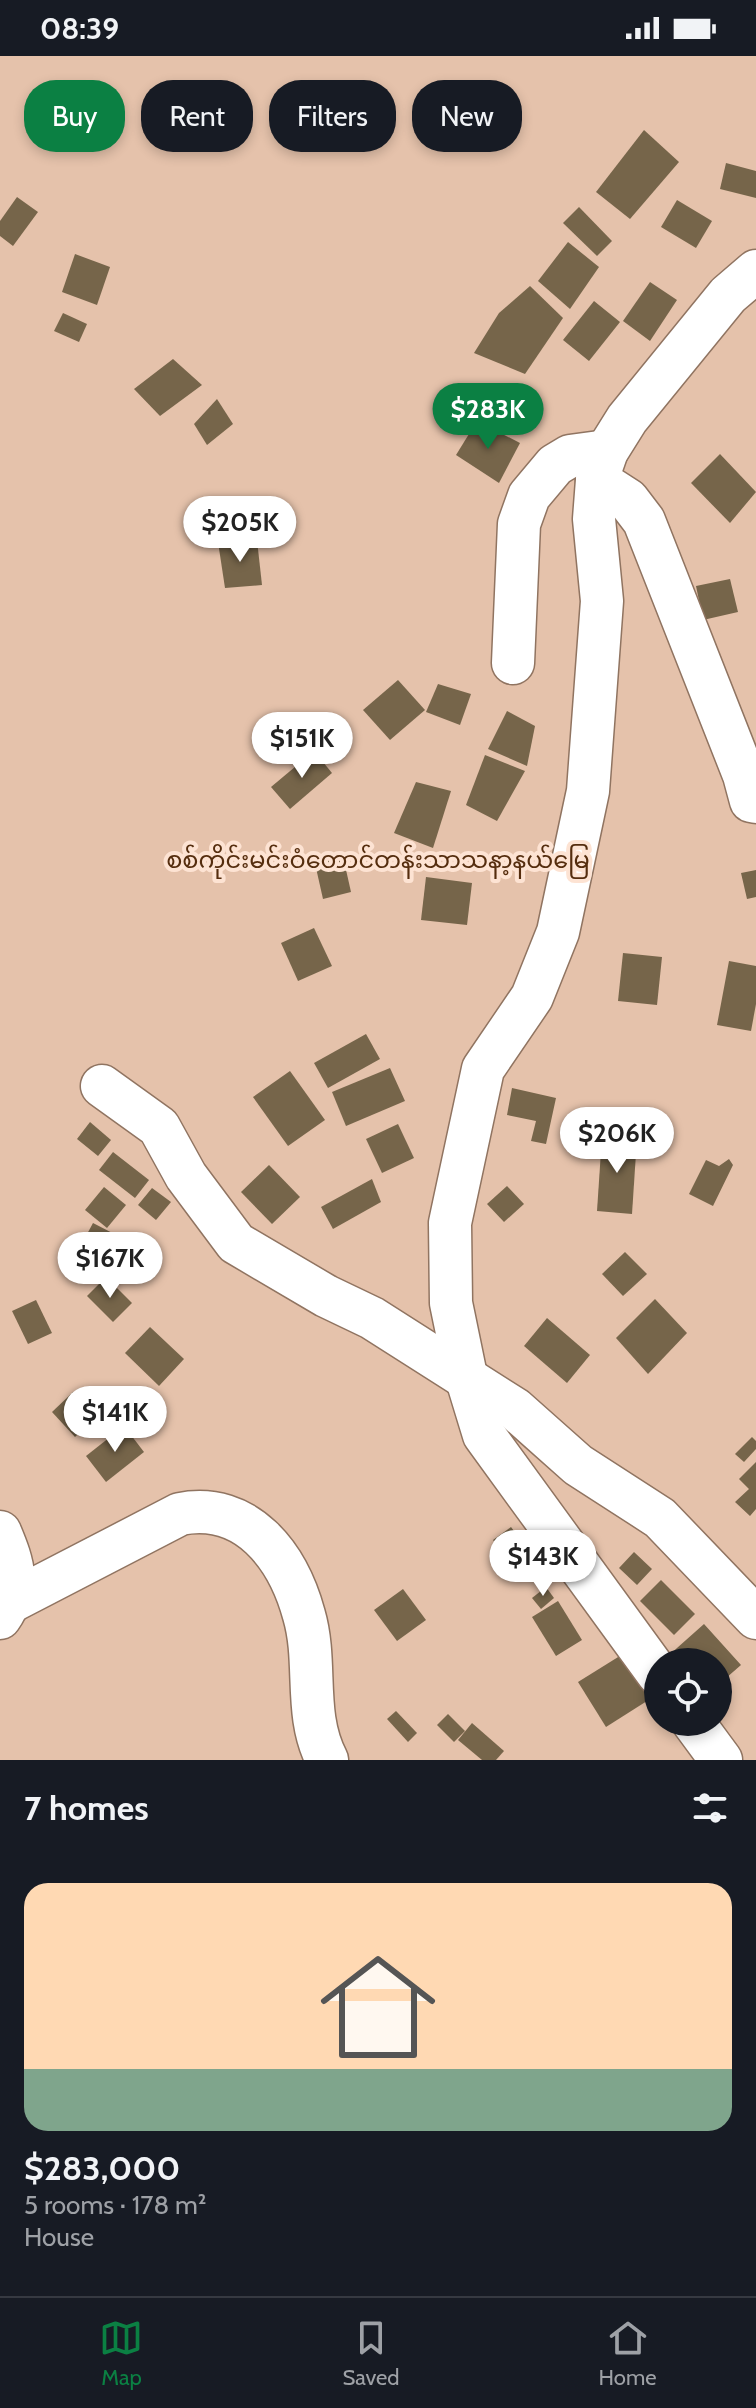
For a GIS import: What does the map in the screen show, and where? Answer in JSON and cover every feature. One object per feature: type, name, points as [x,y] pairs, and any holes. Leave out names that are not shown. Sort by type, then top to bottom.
[{"type":"street","points":[[644,1655],[484,1435],[466,1376],[451,1303],[450,1223],[483,1069],[532,997],[558,932],[588,791],[602,601],[594,519],[602,466],[627,419],[728,295],[756,271]]},
{"type":"street","points":[[513,663],[519,524],[529,496],[555,465],[570,456],[602,466],[644,521],[744,775],[751,801],[756,802]]},
{"type":"street","points":[[102,1086],[159,1127],[186,1176],[236,1243],[313,1290],[372,1318],[515,1409],[578,1465],[660,1518],[756,1618]]},
{"type":"street","points":[[6,1610],[180,1514],[203,1509],[233,1516],[260,1536],[288,1572],[305,1616],[311,1710],[327,1760]]},
{"type":"street","points":[[0,1532],[14,1563],[6,1610]]},
{"type":"street","points":[[703,1736],[721,1760]]},
{"type":"green space","name":"စစ်ကိုင်းမင်းဝံတောင်တန်းသာသနာ့နယ်မြေ","points":[[0,56],[756,56],[756,1760],[0,1760]]},
{"type":"building","points":[[644,130],[679,162],[630,219],[596,192]]},
{"type":"building","points":[[726,163],[756,171],[756,198],[720,189]]},
{"type":"building","points":[[17,197],[38,212],[13,246],[0,236],[0,221]]},
{"type":"building","points":[[677,200],[712,221],[696,248],[661,227]]},
{"type":"building","points":[[579,207],[612,241],[597,256],[563,223]]},
{"type":"building","points":[[568,242],[599,267],[570,309],[538,281]]},
{"type":"building","points":[[75,254],[110,267],[97,305],[62,292]]},
{"type":"building","points":[[650,282],[677,300],[650,341],[623,321]]},
{"type":"building","points":[[530,286],[563,318],[525,374],[474,353],[499,313]]},
{"type":"building","points":[[594,301],[620,322],[589,361],[563,340]]},
{"type":"building","points":[[63,313],[87,324],[79,342],[54,331]]},
{"type":"building","points":[[173,359],[202,385],[160,416],[134,389]]},
{"type":"building","points":[[217,399],[233,424],[207,445],[194,424]]},
{"type":"building","points":[[477,421],[520,443],[499,483],[456,455]]},
{"type":"building","points":[[720,454],[756,492],[730,523],[691,483]]},
{"type":"building","points":[[257,540],[262,585],[225,588],[218,542]]},
{"type":"building","points":[[730,579],[738,612],[703,620],[696,586]]},
{"type":"building","points":[[398,680],[425,710],[390,740],[363,710]]},
{"type":"building","points":[[438,684],[471,694],[460,725],[426,712]]},
{"type":"building","points":[[507,711],[535,726],[527,766],[488,749]]},
{"type":"building","points":[[314,751],[332,773],[290,809],[271,787]]},
{"type":"building","points":[[485,755],[525,771],[497,821],[466,805]]},
{"type":"building","points":[[416,782],[451,791],[433,848],[394,833]]},
{"type":"building","points":[[342,852],[351,892],[323,899],[314,859]]},
{"type":"building","points":[[756,870],[756,897],[747,899],[741,873]]},
{"type":"building","points":[[426,877],[472,883],[467,925],[421,920]]},
{"type":"building","points":[[314,928],[332,966],[298,981],[281,943]]},
{"type":"building","points":[[623,953],[662,957],[657,1005],[618,1001]]},
{"type":"building","points":[[729,961],[756,966],[756,1004],[751,1031],[717,1025]]},
{"type":"building","points":[[366,1034],[380,1059],[328,1088],[314,1063]]},
{"type":"building","points":[[390,1068],[405,1101],[346,1126],[332,1092]]},
{"type":"building","points":[[290,1071],[325,1120],[288,1146],[253,1097]]},
{"type":"building","points":[[512,1088],[556,1098],[546,1144],[531,1141],[536,1121],[507,1115]]},
{"type":"building","points":[[90,1122],[111,1140],[98,1156],[77,1139]]},
{"type":"building","points":[[398,1124],[414,1158],[382,1173],[366,1139]]},
{"type":"building","points":[[602,1136],[637,1138],[632,1214],[597,1211]]},
{"type":"building","points":[[113,1152],[149,1180],[135,1198],[99,1170]]},
{"type":"building","points":[[729,1159],[733,1165],[713,1206],[689,1194],[706,1160],[719,1166]]},
{"type":"building","points":[[269,1165],[300,1197],[272,1224],[241,1192]]},
{"type":"building","points":[[372,1179],[381,1202],[333,1229],[321,1207]]},
{"type":"building","points":[[507,1186],[524,1204],[504,1222],[487,1204]]},
{"type":"building","points":[[104,1187],[126,1205],[107,1228],[85,1210]]},
{"type":"building","points":[[152,1188],[171,1202],[156,1220],[138,1205]]},
{"type":"building","points":[[93,1223],[122,1238],[108,1264],[79,1249]]},
{"type":"building","points":[[625,1252],[647,1274],[623,1296],[602,1274]]},
{"type":"building","points":[[106,1277],[132,1303],[113,1322],[87,1296]]},
{"type":"building","points":[[655,1299],[687,1333],[648,1374],[616,1338]]},
{"type":"building","points":[[36,1300],[52,1333],[28,1344],[12,1311]]},
{"type":"building","points":[[547,1318],[590,1355],[567,1383],[524,1346]]},
{"type":"building","points":[[150,1327],[184,1359],[159,1386],[125,1353]]},
{"type":"building","points":[[73,1392],[96,1417],[75,1437],[52,1412]]},
{"type":"building","points":[[124,1426],[144,1452],[106,1482],[86,1456]]},
{"type":"building","points":[[752,1437],[756,1441],[756,1449],[744,1462],[735,1454]]},
{"type":"building","points":[[756,1462],[756,1509],[750,1516],[735,1502],[749,1489],[739,1479]]},
{"type":"building","points":[[511,1527],[517,1535],[508,1542],[519,1556],[513,1561],[517,1567],[507,1575],[494,1557],[501,1551],[493,1540]]},
{"type":"building","points":[[634,1552],[652,1569],[637,1585],[619,1568]]},
{"type":"building","points":[[661,1580],[695,1614],[674,1635],[640,1601]]},
{"type":"building","points":[[546,1587],[554,1598],[541,1609],[532,1598]]},
{"type":"building","points":[[403,1589],[426,1620],[397,1641],[374,1610]]},
{"type":"building","points":[[558,1601],[582,1640],[556,1656],[532,1617]]},
{"type":"building","points":[[704,1624],[726,1648],[677,1648]]},
{"type":"building","points":[[631,1649],[644,1671],[644,1703],[606,1727],[578,1682]]},
{"type":"building","points":[[732,1655],[741,1665],[732,1673]]},
{"type":"building","points":[[396,1711],[417,1733],[408,1742],[387,1719]]},
{"type":"building","points":[[448,1714],[465,1731],[454,1742],[437,1725]]},
{"type":"building","points":[[472,1723],[504,1751],[496,1760],[482,1760],[458,1740]]}]
